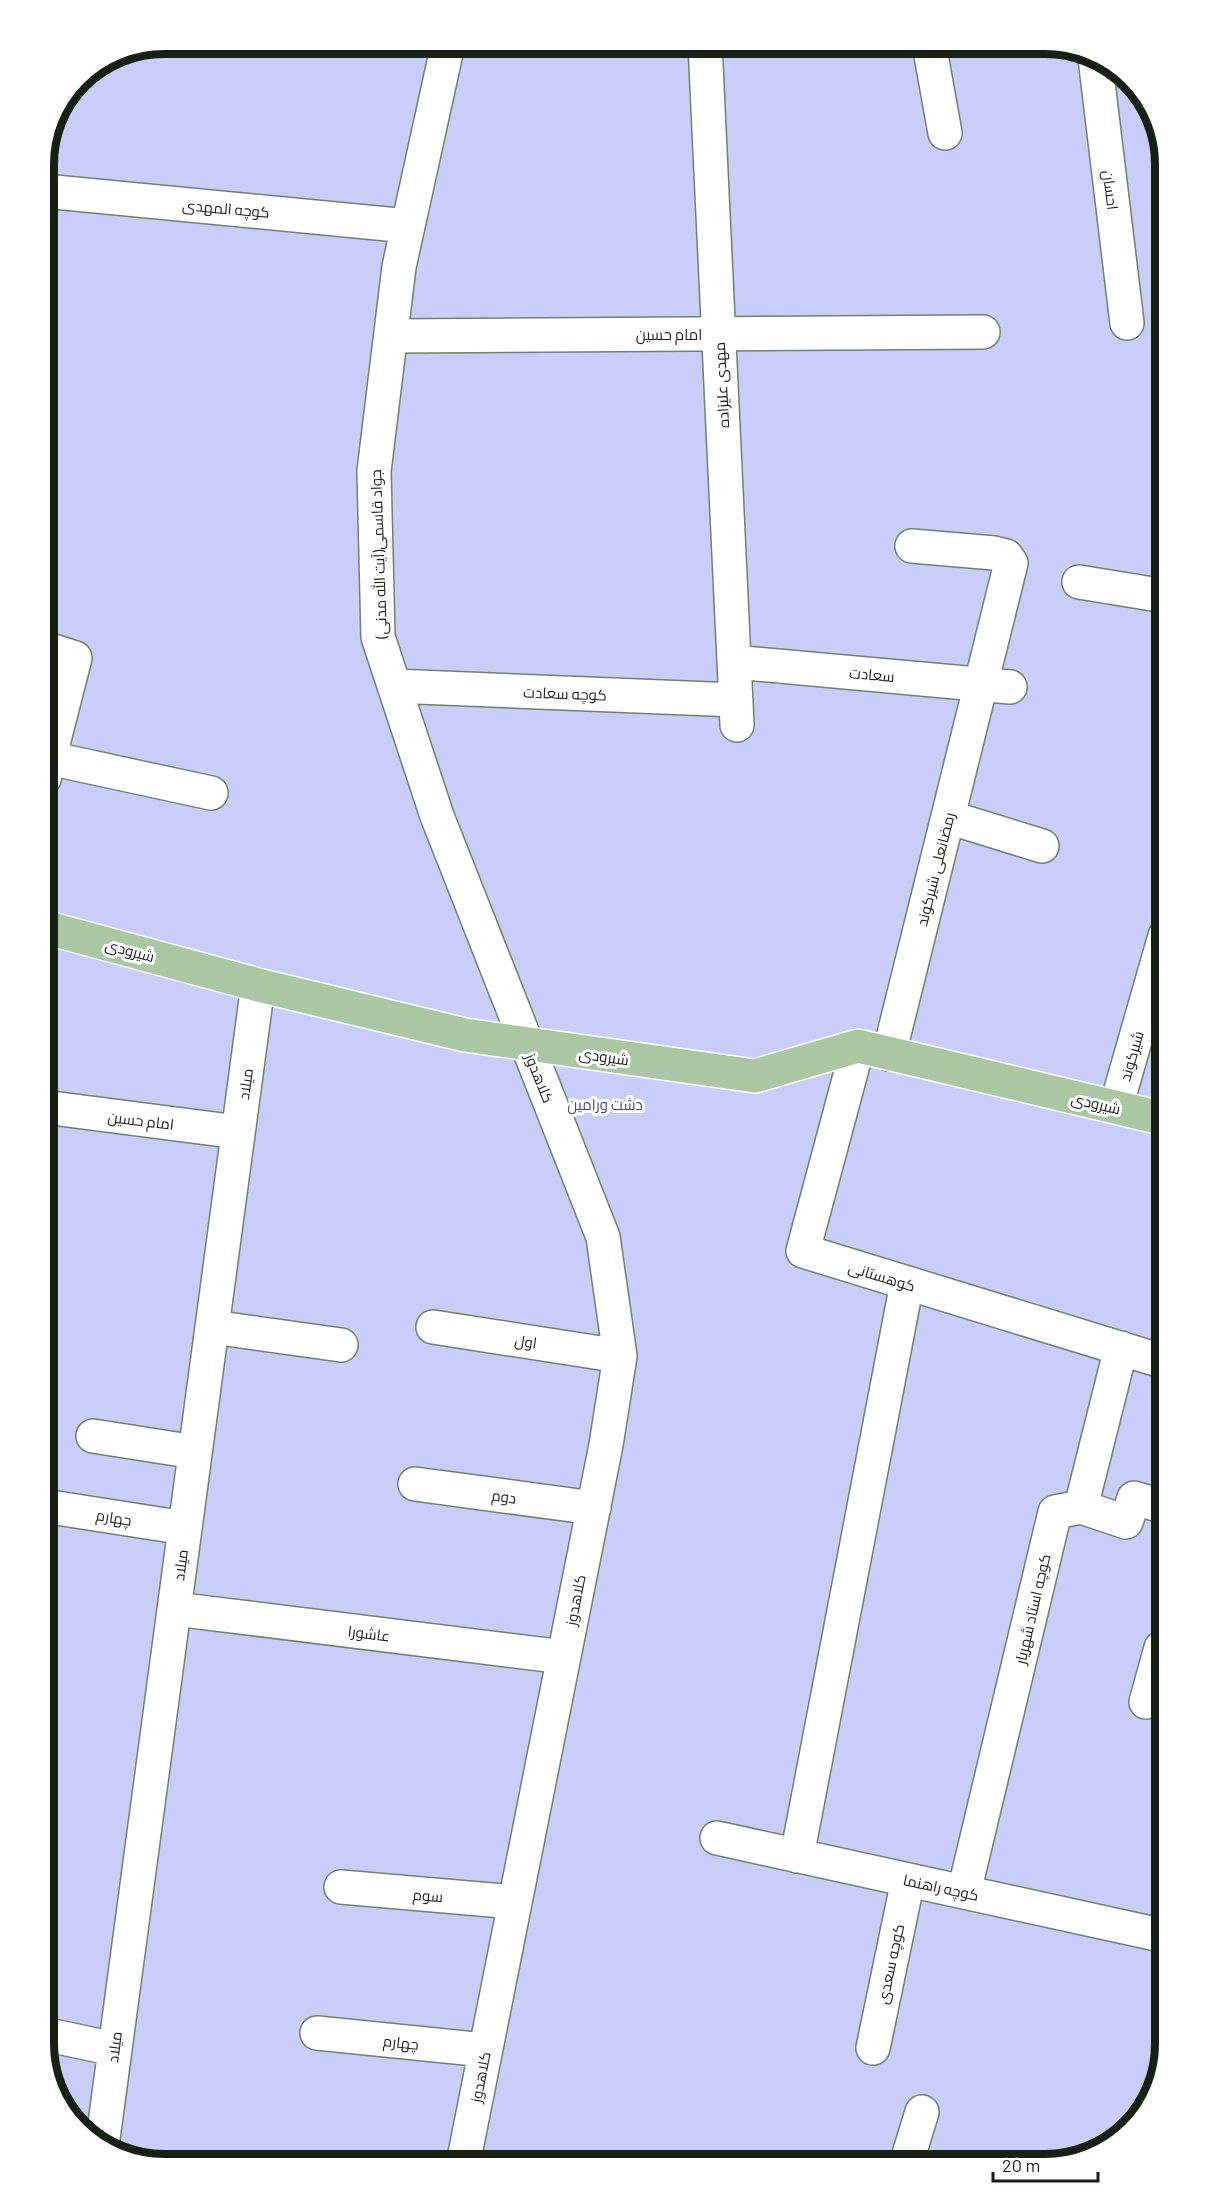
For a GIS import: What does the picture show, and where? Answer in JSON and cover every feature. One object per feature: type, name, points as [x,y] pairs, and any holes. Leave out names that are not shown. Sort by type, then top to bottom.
[{"type":"main road","name":"شیرودی","points":[[54,930],[258,985],[465,1035],[755,1076],[858,1046],[1155,1116]]},
{"type":"street","name":"جواد قاسمی(آیت الله مدنی)","points":[[446,54],[399,267],[374,471],[378,637],[436,816],[527,1045]]},
{"type":"street","name":"مهدی علیزاده","points":[[705,54],[736,713]]},
{"type":"street","points":[[931,54],[945,133]]},
{"type":"street","name":"احسان","points":[[1096,66],[1127,323]]},
{"type":"street","name":"کوچه المهدی","points":[[54,192],[408,226]]},
{"type":"street","name":"امام حسین","points":[[391,336],[983,332]]},
{"type":"street","name":"رمضانعلی شیرکوند","points":[[890,1053],[948,817],[996,685],[1011,563],[1006,556],[994,553],[912,546]]},
{"type":"street","points":[[1079,582],[1155,594]]},
{"type":"street","points":[[54,651],[75,658],[54,745]]},
{"type":"street","name":"سعادت","points":[[734,662],[996,685]]},
{"type":"street","name":"کوچه سعادت","points":[[394,686],[736,713]]},
{"type":"street","points":[[54,770],[211,793]]},
{"type":"street","points":[[948,817],[1042,846]]},
{"type":"street","name":"شیرکوند","points":[[1116,1107],[1155,974]]},
{"type":"street","name":"میلاد","points":[[103,2135],[258,985]]},
{"type":"street","name":"کلاهدوز","points":[[465,2154],[594,1508],[620,1356],[603,1238],[527,1045]]},
{"type":"street","name":"کوهستانی","points":[[858,1046],[803,1251],[1155,1358]]},
{"type":"street","name":"امام حسین","points":[[54,1108],[238,1132]]},
{"type":"street","points":[[797,1856],[907,1283]]},
{"type":"street","points":[[212,1327],[341,1345]]},
{"type":"street","name":"اول","points":[[433,1327],[620,1356]]},
{"type":"street","points":[[1122,1348],[1081,1507],[1126,1522],[1134,1498],[1155,1504]]},
{"type":"street","points":[[93,1436],[195,1452]]},
{"type":"street","name":"دوم","points":[[415,1484],[594,1508]]},
{"type":"street","name":"کوچه استاد شهریار","points":[[964,1892],[1055,1512],[1081,1507]]},
{"type":"street","name":"چهارم","points":[[54,1508],[185,1528]]},
{"type":"street","name":"عاشورا","points":[[175,1608],[564,1657]]},
{"type":"street","points":[[1146,1702],[1155,1670]]},
{"type":"street","name":"کوچه راهنما","points":[[717,1839],[1155,1934]]},
{"type":"street","name":"کوچه سعدی","points":[[873,2048],[908,1880]]},
{"type":"street","name":"سوم","points":[[341,1887],[515,1902]]},
{"type":"street","name":"چهارم","points":[[317,2033],[485,2050]]},
{"type":"street","points":[[54,2036],[114,2049]]},
{"type":"street","points":[[909,2154],[922,2112]]},
{"type":"green space","name":"دشت ورامین","points":[[157,54],[1052,54],[1080,60],[1106,73],[1128,92],[1147,122],[1153,143],[1155,164],[1155,2044],[1149,2079],[1136,2105],[1123,2122],[1087,2146],[1066,2152],[1045,2154],[157,2154],[122,2146],[97,2131],[77,2111],[62,2086],[56,2065],[54,2044],[54,157],[65,115],[86,86],[122,62]]}]
